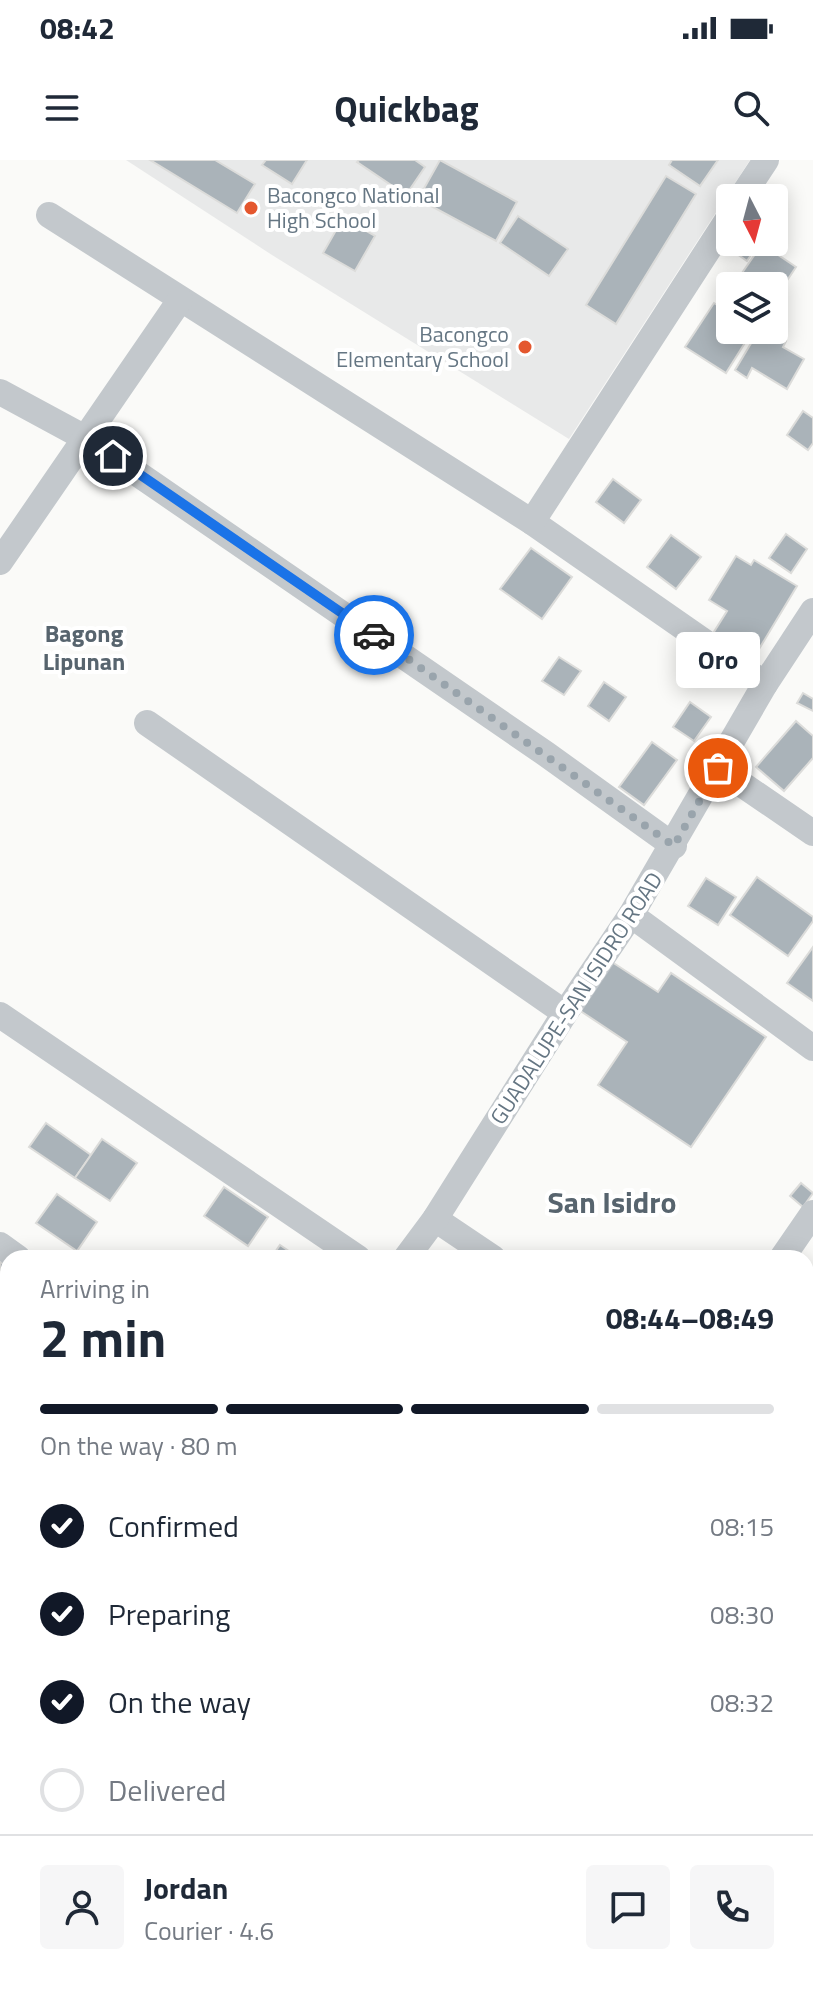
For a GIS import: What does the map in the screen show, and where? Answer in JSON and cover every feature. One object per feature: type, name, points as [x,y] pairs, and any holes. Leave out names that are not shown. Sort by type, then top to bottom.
[{"type":"street","points":[[750,184],[766,160]]},
{"type":"street","points":[[49,215],[532,522],[765,684]]},
{"type":"street","points":[[532,522],[716,238]]},
{"type":"street","points":[[0,562],[180,300]]},
{"type":"street","points":[[0,392],[87,439],[483,709],[674,846]]},
{"type":"street","name":"GUADALUPE-SAN ISIDRO ROAD","points":[[412,1250],[631,915],[674,846],[765,684],[813,611]]},
{"type":"street","points":[[147,723],[565,1013]]},
{"type":"street","points":[[718,768],[813,833]]},
{"type":"street","points":[[631,915],[813,1048]]},
{"type":"street","points":[[0,1015],[346,1250]]},
{"type":"street","points":[[788,1250],[813,1213]]},
{"type":"street","points":[[435,1219],[481,1250]]},
{"type":"shaded area","name":"Bacongco Elementary School","points":[[126,160],[750,160],[734,184],[716,184],[716,212],[569,439],[272,255]]},
{"type":"building","points":[[150,160],[215,160],[255,184],[237,213]]},
{"type":"building","points":[[266,160],[307,160],[292,184],[262,165]]},
{"type":"building","points":[[415,160],[425,167],[406,195],[357,162]]},
{"type":"building","points":[[440,160],[517,202],[496,241],[418,199]]},
{"type":"building","points":[[672,160],[718,160],[700,186],[669,165]]},
{"type":"building","points":[[666,176],[696,194],[616,324],[586,305]]},
{"type":"building","points":[[518,216],[568,249],[549,276],[500,243]]},
{"type":"building","points":[[343,218],[375,236],[355,271],[323,253]]},
{"type":"building","points":[[754,256],[780,256],[796,267],[788,279],[788,272],[743,272]]},
{"type":"building","points":[[714,303],[716,344],[744,344],[726,373],[685,347]]},
{"type":"building","points":[[751,344],[784,344],[783,347],[804,359],[787,389],[752,368],[747,378],[735,370]]},
{"type":"building","points":[[803,411],[813,418],[813,443],[808,450],[787,435]]},
{"type":"building","points":[[613,479],[641,500],[624,523],[596,502]]},
{"type":"building","points":[[786,534],[807,549],[791,573],[769,558]]},
{"type":"building","points":[[671,535],[701,557],[676,589],[647,567]]},
{"type":"building","points":[[531,548],[572,577],[542,619],[500,589]]},
{"type":"building","points":[[736,556],[751,565],[754,560],[797,586],[753,659],[712,635],[727,611],[709,600]]},
{"type":"building","points":[[692,649],[722,670],[713,682],[702,674],[697,681],[678,669]]},
{"type":"building","points":[[559,657],[581,671],[564,695],[542,681]]},
{"type":"building","points":[[604,682],[626,697],[609,721],[588,706]]},
{"type":"building","points":[[803,693],[813,699],[813,711],[797,703]]},
{"type":"building","points":[[690,702],[711,717],[694,741],[673,727]]},
{"type":"building","points":[[796,721],[813,736],[813,758],[784,791],[756,767]]},
{"type":"building","points":[[652,742],[677,760],[644,805],[619,787]]},
{"type":"building","points":[[757,877],[813,917],[788,956],[730,915]]},
{"type":"building","points":[[706,878],[736,897],[718,925],[688,906]]},
{"type":"building","points":[[813,947],[813,1001],[787,983]]},
{"type":"building","points":[[612,962],[658,992],[671,973],[766,1037],[691,1147],[598,1085],[627,1042],[579,1010]]},
{"type":"building","points":[[46,1123],[91,1155],[75,1178],[29,1147]]},
{"type":"building","points":[[102,1139],[137,1163],[110,1201],[75,1178]]},
{"type":"building","points":[[801,1183],[813,1193],[803,1207],[790,1196]]},
{"type":"building","points":[[224,1187],[268,1217],[248,1246],[204,1216]]},
{"type":"building","points":[[57,1194],[97,1222],[78,1250],[36,1223]]},
{"type":"way so far","points":[[374,635],[674,846],[718,768]]},
{"type":"place","name":"Bacongco National High School","points":[[251,208]]},
{"type":"place","name":"Bacongco Elementary School","points":[[525,347]]},
{"type":"place","name":"Oro","points":[[718,768]]},
{"type":"district","name":"Bagong Lipunan","points":[[84,647]]},
{"type":"district","name":"San Isidro","points":[[612,1202]]},
{"type":"route","points":[[113,456],[374,635]]}]
